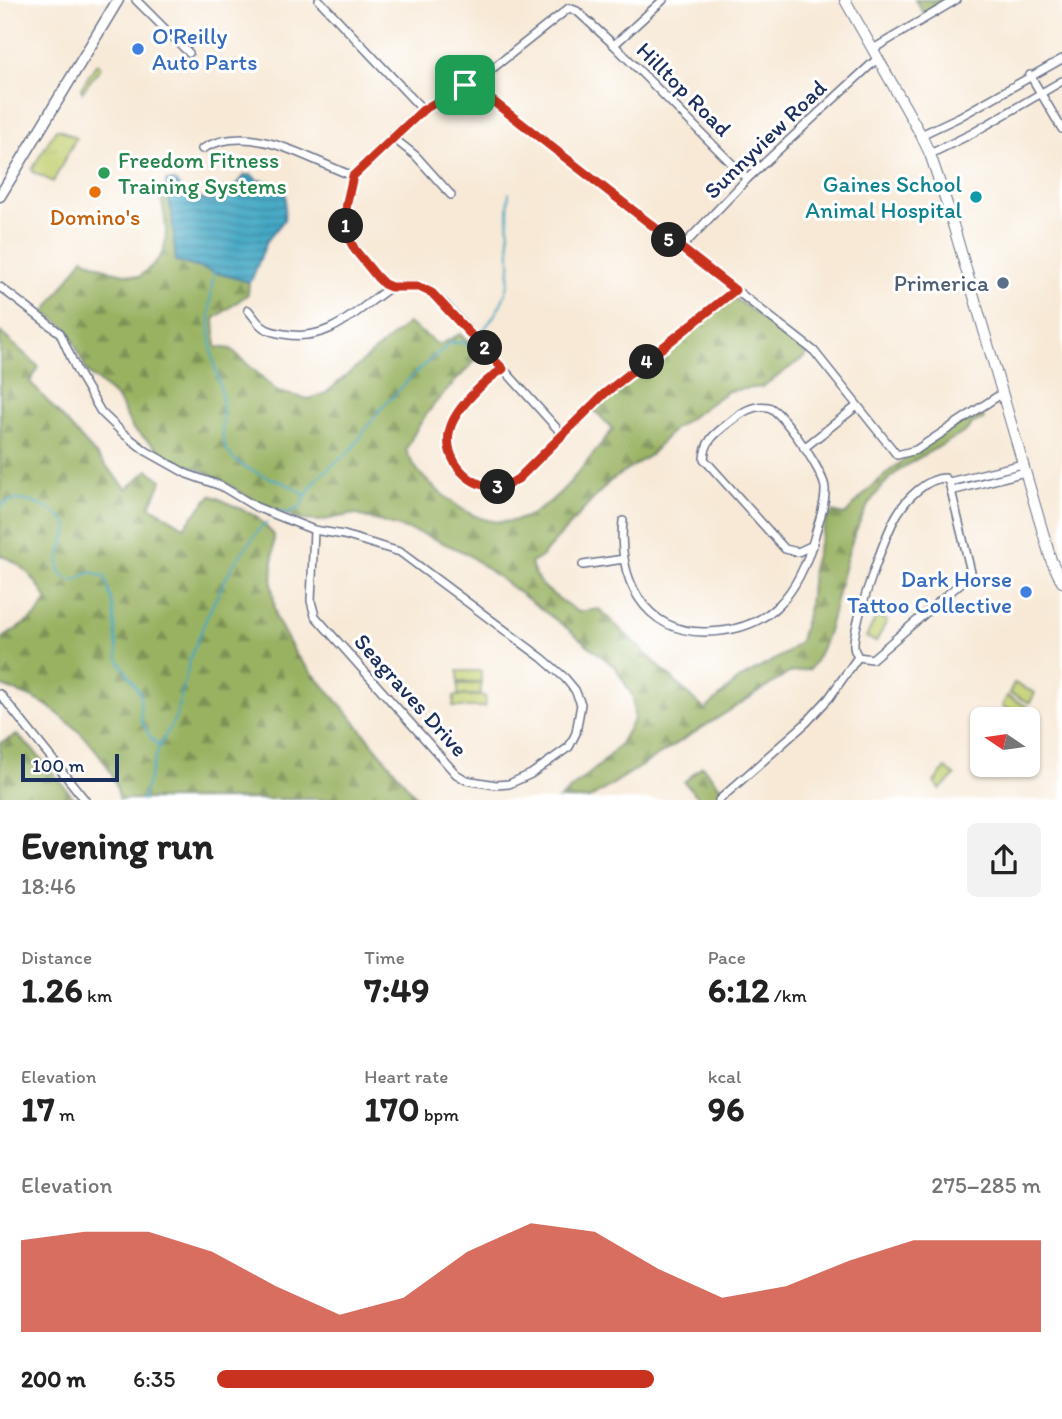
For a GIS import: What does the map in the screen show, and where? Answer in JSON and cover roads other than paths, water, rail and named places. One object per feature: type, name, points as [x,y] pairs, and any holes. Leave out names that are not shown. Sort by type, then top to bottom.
[{"type":"highway","points":[[0,196],[118,0]]},
{"type":"main road","points":[[845,0],[930,154],[1001,394],[1062,582]]},
{"type":"street","points":[[136,0],[189,53]]},
{"type":"street","points":[[319,0],[423,110]]},
{"type":"street","points":[[614,45],[663,0]]},
{"type":"street","name":"Sunnyview Road","points":[[680,249],[747,179],[876,54],[956,0]]},
{"type":"street","name":"Hilltop Road","points":[[353,176],[423,110],[471,84],[569,8],[577,11],[614,45],[747,179]]},
{"type":"street","points":[[921,135],[959,117],[1062,58]]},
{"type":"street","points":[[1030,75],[1062,129]]},
{"type":"street","points":[[930,154],[971,134],[1062,81]]},
{"type":"street","points":[[471,84],[814,351],[893,452],[904,454],[916,450],[1001,394]]},
{"type":"street","points":[[392,137],[416,156],[451,195]]},
{"type":"street","points":[[202,149],[235,139],[255,139],[353,176],[345,212],[348,237],[355,250],[384,284],[391,287],[419,287],[432,293],[562,434]]},
{"type":"street","name":"Seagraves Drive","points":[[0,286],[60,333],[76,370],[101,412],[146,451],[187,474],[214,482],[256,507],[314,530],[344,535],[400,552],[550,664],[575,690],[581,704],[576,733],[569,747],[531,774],[509,784],[482,784],[456,774],[315,616],[311,601],[314,530]]},
{"type":"street","points":[[248,310],[262,326],[276,333],[298,337],[312,335],[343,322],[391,287]]},
{"type":"street","points":[[503,369],[494,374],[463,406],[449,431],[448,447],[462,472],[469,478],[490,486],[506,486],[518,479],[604,394],[735,290]]},
{"type":"street","points":[[623,521],[624,559],[633,589],[644,608],[661,621],[675,628],[708,632],[748,625],[772,614],[792,592],[802,574],[813,545],[824,502],[825,486],[821,474],[775,409],[762,406],[741,413],[711,436],[705,448],[704,459],[785,549],[798,552],[813,545]]},
{"type":"street","points":[[804,448],[857,406]]},
{"type":"street","points":[[949,482],[1024,468]]},
{"type":"street","points":[[951,491],[1024,468]]},
{"type":"street","points":[[945,478],[949,482],[971,572],[872,659],[858,657],[854,648],[860,616],[890,527],[911,496],[937,479],[945,478]]},
{"type":"street","points":[[583,565],[624,559]]},
{"type":"street","points":[[719,800],[806,723],[830,698],[858,657]]},
{"type":"street","points":[[0,694],[85,800]]},
{"type":"water","points":[[245,175],[278,183],[285,190],[286,198],[284,220],[267,241],[252,279],[249,282],[176,261],[172,212],[166,181],[175,181],[184,193],[208,201],[227,195]]},
{"type":"waterway","points":[[479,335],[504,298],[508,282],[509,193]]},
{"type":"waterway","points":[[214,272],[210,336],[223,407],[222,432],[225,447],[243,466],[289,485],[306,496]]},
{"type":"waterway","points":[[278,510],[285,514],[300,508],[310,488],[321,475],[353,448],[377,413],[414,374],[450,343],[461,342],[470,346],[473,342]]},
{"type":"waterway","points":[[0,507],[10,501],[25,501],[58,515],[68,526],[59,561],[61,573],[72,580],[91,572],[105,577],[113,606],[118,659],[140,693],[141,720],[159,747]]},
{"type":"waterway","points":[[142,800],[159,747],[176,717],[190,659],[208,614],[232,566],[261,527],[268,522]]},
{"type":"place","name":"O'Reilly Auto Parts","points":[[138,49]]},
{"type":"place","name":"Freedom Fitness Training Systems","points":[[104,173]]},
{"type":"place","name":"Domino's","points":[[95,192]]},
{"type":"place","name":"Gaines School Animal Hospital","points":[[976,197]]},
{"type":"place","name":"Primerica","points":[[1003,283]]},
{"type":"place","name":"Dark Horse Tattoo Collective","points":[[1026,592]]}]
